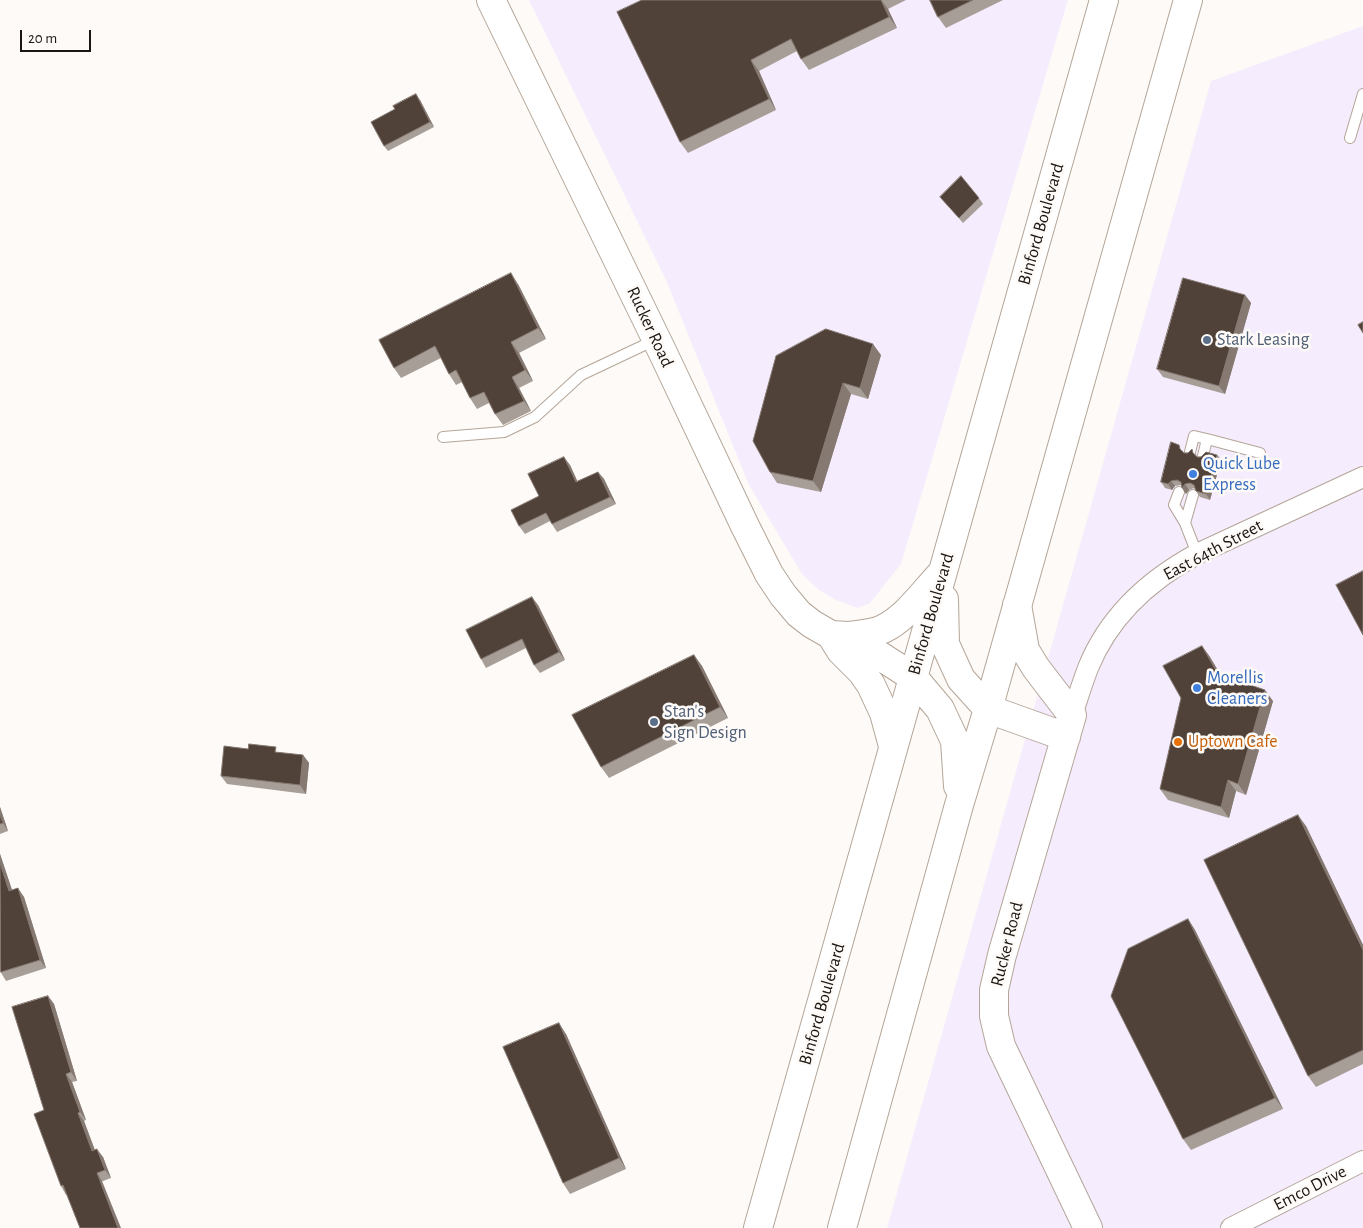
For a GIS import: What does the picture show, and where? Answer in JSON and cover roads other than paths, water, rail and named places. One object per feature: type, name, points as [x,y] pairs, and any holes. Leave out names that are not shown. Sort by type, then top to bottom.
[{"type":"main road","name":"Rucker Road","points":[[491,0],[769,574],[799,614],[913,677],[940,709],[955,741],[959,805]]},
{"type":"main road","name":"Binford Boulevard","points":[[758,1228],[848,914],[892,746],[944,570],[1104,0]]},
{"type":"main road","points":[[842,1228],[959,805],[988,709],[1188,0]]},
{"type":"main road","points":[[840,636],[868,633],[883,629],[897,620],[944,570]]},
{"type":"main road","points":[[944,570],[945,644],[961,678],[988,709],[1069,726]]},
{"type":"main road","points":[[1017,604],[1025,650],[1069,726]]},
{"type":"main road","name":"Rucker Road","points":[[840,636],[841,651],[872,685],[884,713],[892,746]]},
{"type":"main road","name":"Rucker Road","points":[[1069,726],[1002,955],[994,990],[994,1016],[1001,1046],[1088,1228]]},
{"type":"street","name":"East 64th Street","points":[[1069,726],[1098,647],[1119,616],[1150,585],[1176,566],[1197,554],[1363,477]]},
{"type":"street","name":"Emco Drive","points":[[1231,1228],[1363,1161]]},
{"type":"lane","points":[[1350,138],[1363,94]]},
{"type":"lane","points":[[443,437],[504,432],[535,417],[581,375],[656,339]]},
{"type":"lane","points":[[1190,452],[1194,436],[1260,453]]},
{"type":"lane","points":[[1203,456],[1207,439]]},
{"type":"lane","points":[[1179,492],[1174,505],[1185,523],[1197,554]]},
{"type":"lane","points":[[1185,523],[1193,495]]},
{"type":"place","name":"Stark Leasing","points":[[1207,340]]},
{"type":"place","name":"Quick Lube Express","points":[[1193,474]]},
{"type":"place","name":"Morellis Cleaners","points":[[1197,688]]},
{"type":"place","name":"Stan's Sign Design","points":[[654,722]]},
{"type":"place","name":"Uptown Cafe","points":[[1178,742]]}]
